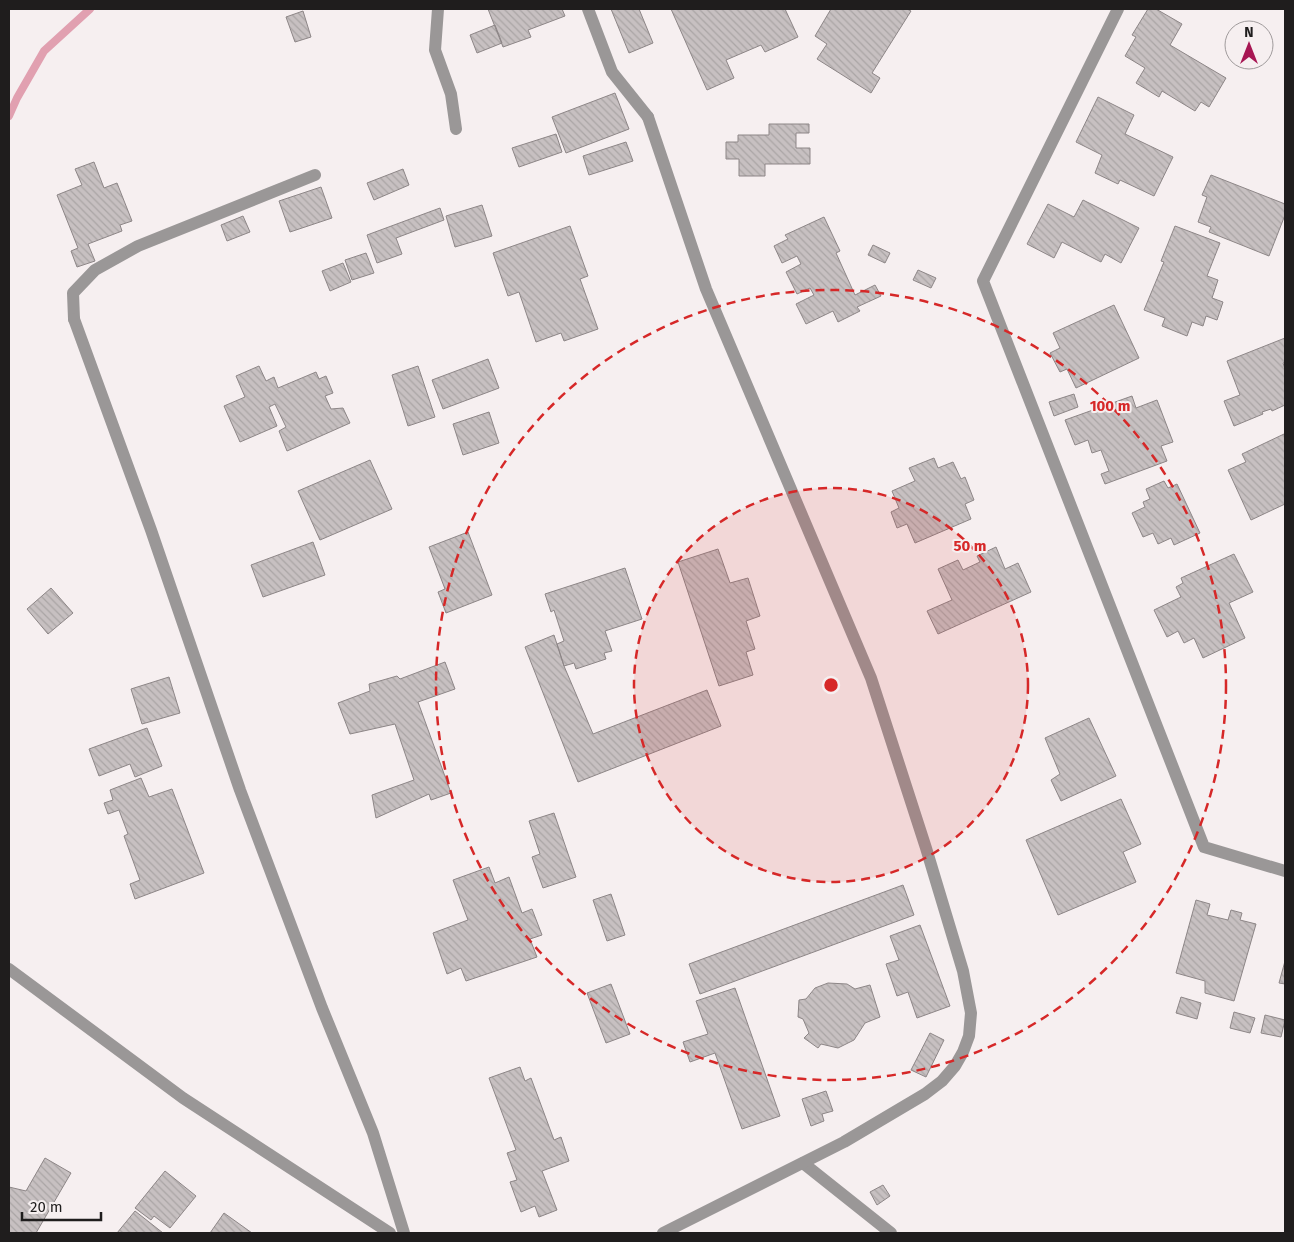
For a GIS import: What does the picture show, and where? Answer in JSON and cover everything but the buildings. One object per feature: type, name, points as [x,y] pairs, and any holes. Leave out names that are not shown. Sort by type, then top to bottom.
[{"type":"street","points":[[438,9],[435,50],[451,94],[456,129]]},
{"type":"street","points":[[588,9],[612,72],[648,117],[706,289],[872,678],[963,971],[971,1013],[969,1036],[963,1052],[942,1082],[852,1137],[663,1233]]},
{"type":"street","points":[[1118,9],[983,281],[1204,847],[1285,871]]},
{"type":"street","points":[[315,175],[138,246],[95,270],[73,293],[74,319],[151,530],[240,790],[322,1008],[373,1134],[404,1233]]},
{"type":"street","points":[[9,969],[183,1098],[390,1233]]},
{"type":"street","points":[[803,1163],[891,1233]]},
{"type":"waterway","points":[[9,116],[44,51],[90,9]]}]
